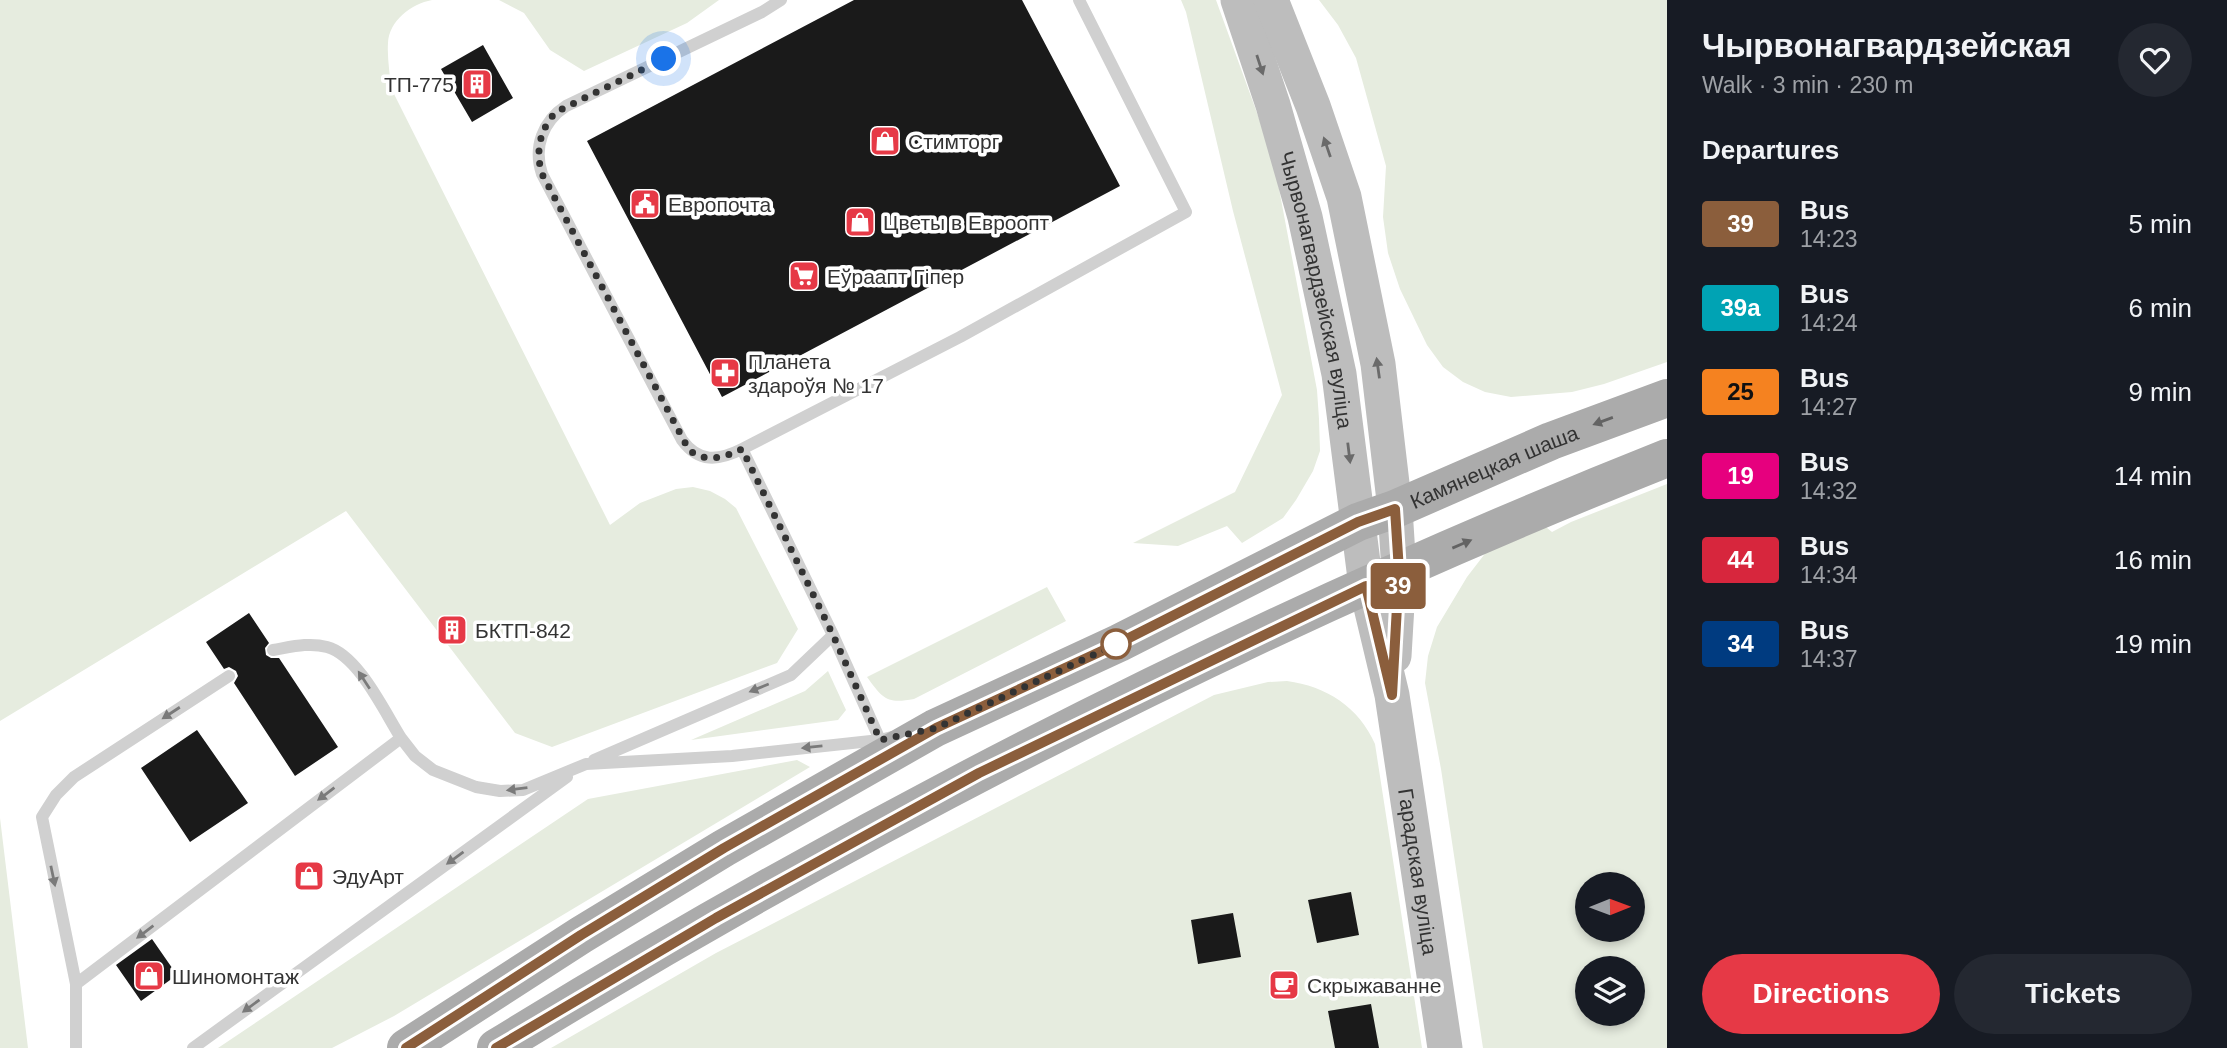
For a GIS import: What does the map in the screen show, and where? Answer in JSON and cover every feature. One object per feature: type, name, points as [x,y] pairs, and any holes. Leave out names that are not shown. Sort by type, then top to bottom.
[{"type":"main road","name":"Чырвонагвардзейская вуліца","points":[[1238,0],[1290,163],[1319,275],[1339,374],[1358,522],[1383,578]]},
{"type":"main road","name":"Чырвонагвардзейская вуліца","points":[[1271,0],[1313,106],[1344,197],[1378,364],[1395,509],[1383,578]]},
{"type":"main road","name":"Камянецкая шаша","points":[[406,1048],[581,935],[724,848],[936,728],[1119,643],[1358,522],[1395,509],[1551,441],[1667,398]]},
{"type":"main road","points":[[496,1048],[716,918],[979,773],[1383,578],[1667,458]]},
{"type":"main road","name":"Гарадская вуліца","points":[[1383,578],[1392,695],[1445,1048]]},
{"type":"lane","points":[[781,0],[762,12],[566,106],[547,122],[539,150],[538,163],[542,174],[682,440],[697,456],[709,459],[721,458],[742,449],[960,337],[1186,212],[1079,0]]},
{"type":"lane","points":[[742,449],[833,635],[880,740]]},
{"type":"lane","points":[[273,650],[312,645],[329,647],[344,655],[355,666],[401,738],[415,756],[433,770],[453,780],[488,789],[523,790],[791,675],[833,635]]},
{"type":"lane","points":[[76,1048],[76,984],[42,817],[56,795],[74,777],[229,676]]},
{"type":"lane","points":[[193,1048],[586,764],[732,755],[880,740],[936,728]]},
{"type":"lane","points":[[76,984],[401,738]]},
{"type":"shaded area","points":[[0,0],[432,0],[416,5],[402,15],[392,28],[388,49],[391,88],[610,525],[640,503],[676,489],[693,487],[710,491],[736,508],[798,629],[777,663],[552,747],[515,733],[346,511],[0,721]]},
{"type":"shaded area","points":[[499,0],[719,0],[687,23],[584,71],[550,50],[524,13]]},
{"type":"shaded area","points":[[1181,0],[1216,0],[1273,157],[1317,390],[1320,451],[1313,471],[1283,518],[1242,543],[1227,526],[1178,546],[1133,543],[1235,492],[1282,395]]},
{"type":"shaded area","points":[[1319,0],[1667,0],[1667,362],[1572,392],[1511,397],[1485,392],[1463,382],[1443,367],[1427,345],[1400,289],[1388,253],[1383,217],[1386,166],[1356,58],[1338,25]]},
{"type":"shaded area","points":[[1667,484],[1667,1048],[1483,1048],[1441,769],[1425,683],[1428,656],[1437,627],[1467,577],[1487,551],[1541,523],[1552,532]]},
{"type":"shaded area","points":[[1047,587],[1066,621],[914,699],[898,701],[886,698],[867,677]]},
{"type":"shaded area","points":[[828,671],[846,710],[838,720],[691,740],[805,691]]},
{"type":"shaded area","points":[[1287,681],[1315,688],[1340,700],[1360,719],[1375,744],[1422,1048],[551,1048],[716,953],[1214,695],[1268,682]]},
{"type":"shaded area","points":[[797,760],[810,767],[394,1016],[332,1048],[218,1048],[588,799]]},
{"type":"shaded area","points":[[0,818],[28,1048],[0,1048]]},
{"type":"building","name":"Еўраапт Гіпер","points":[[854,0],[1022,0],[1120,186],[722,397],[587,141]]},
{"type":"building","name":"ТП-775","points":[[483,45],[513,98],[472,122],[441,69]]},
{"type":"building","points":[[249,613],[269,643],[265,648],[266,655],[279,658],[338,747],[295,776],[234,683],[238,676],[236,671],[229,667],[224,669],[206,642]]},
{"type":"building","points":[[197,730],[248,803],[190,842],[141,768]]},
{"type":"building","points":[[1351,892],[1359,935],[1317,943],[1308,900]]},
{"type":"building","points":[[1233,913],[1241,957],[1198,964],[1191,920]]},
{"type":"building","points":[[152,939],[177,975],[141,1001],[116,965]]},
{"type":"building","points":[[1371,1004],[1379,1048],[1335,1048],[1328,1011]]},
{"type":"bus line","name":"39","points":[[406,1048],[581,935],[724,848],[936,728],[1119,643],[1358,522],[1395,509],[1399,571],[1392,695],[1366,586],[979,773],[716,918],[496,1048]]},
{"type":"place","name":"ТП-775","points":[[477,84]]},
{"type":"place","name":"Стимторг","points":[[885,141]]},
{"type":"place","name":"Европочта","points":[[645,204]]},
{"type":"place","name":"Цветы в Евроопт","points":[[860,222]]},
{"type":"place","name":"Еўраапт Гіпер","points":[[804,276]]},
{"type":"place","name":"Планета здароўя № 17","points":[[725,373]]},
{"type":"place","name":"БКТП-842","points":[[452,630]]},
{"type":"place","name":"ЭдуАрт","points":[[309,876]]},
{"type":"place","name":"Шиномонтаж","points":[[149,976]]},
{"type":"place","name":"Скрыжаванне","points":[[1284,985]]},
{"type":"route","points":[[664,59],[556,112],[547,122],[541,136],[538,163],[689,450],[697,456],[709,459],[731,455],[742,449],[833,635],[880,740],[936,728],[1119,643],[1116,644]]}]
